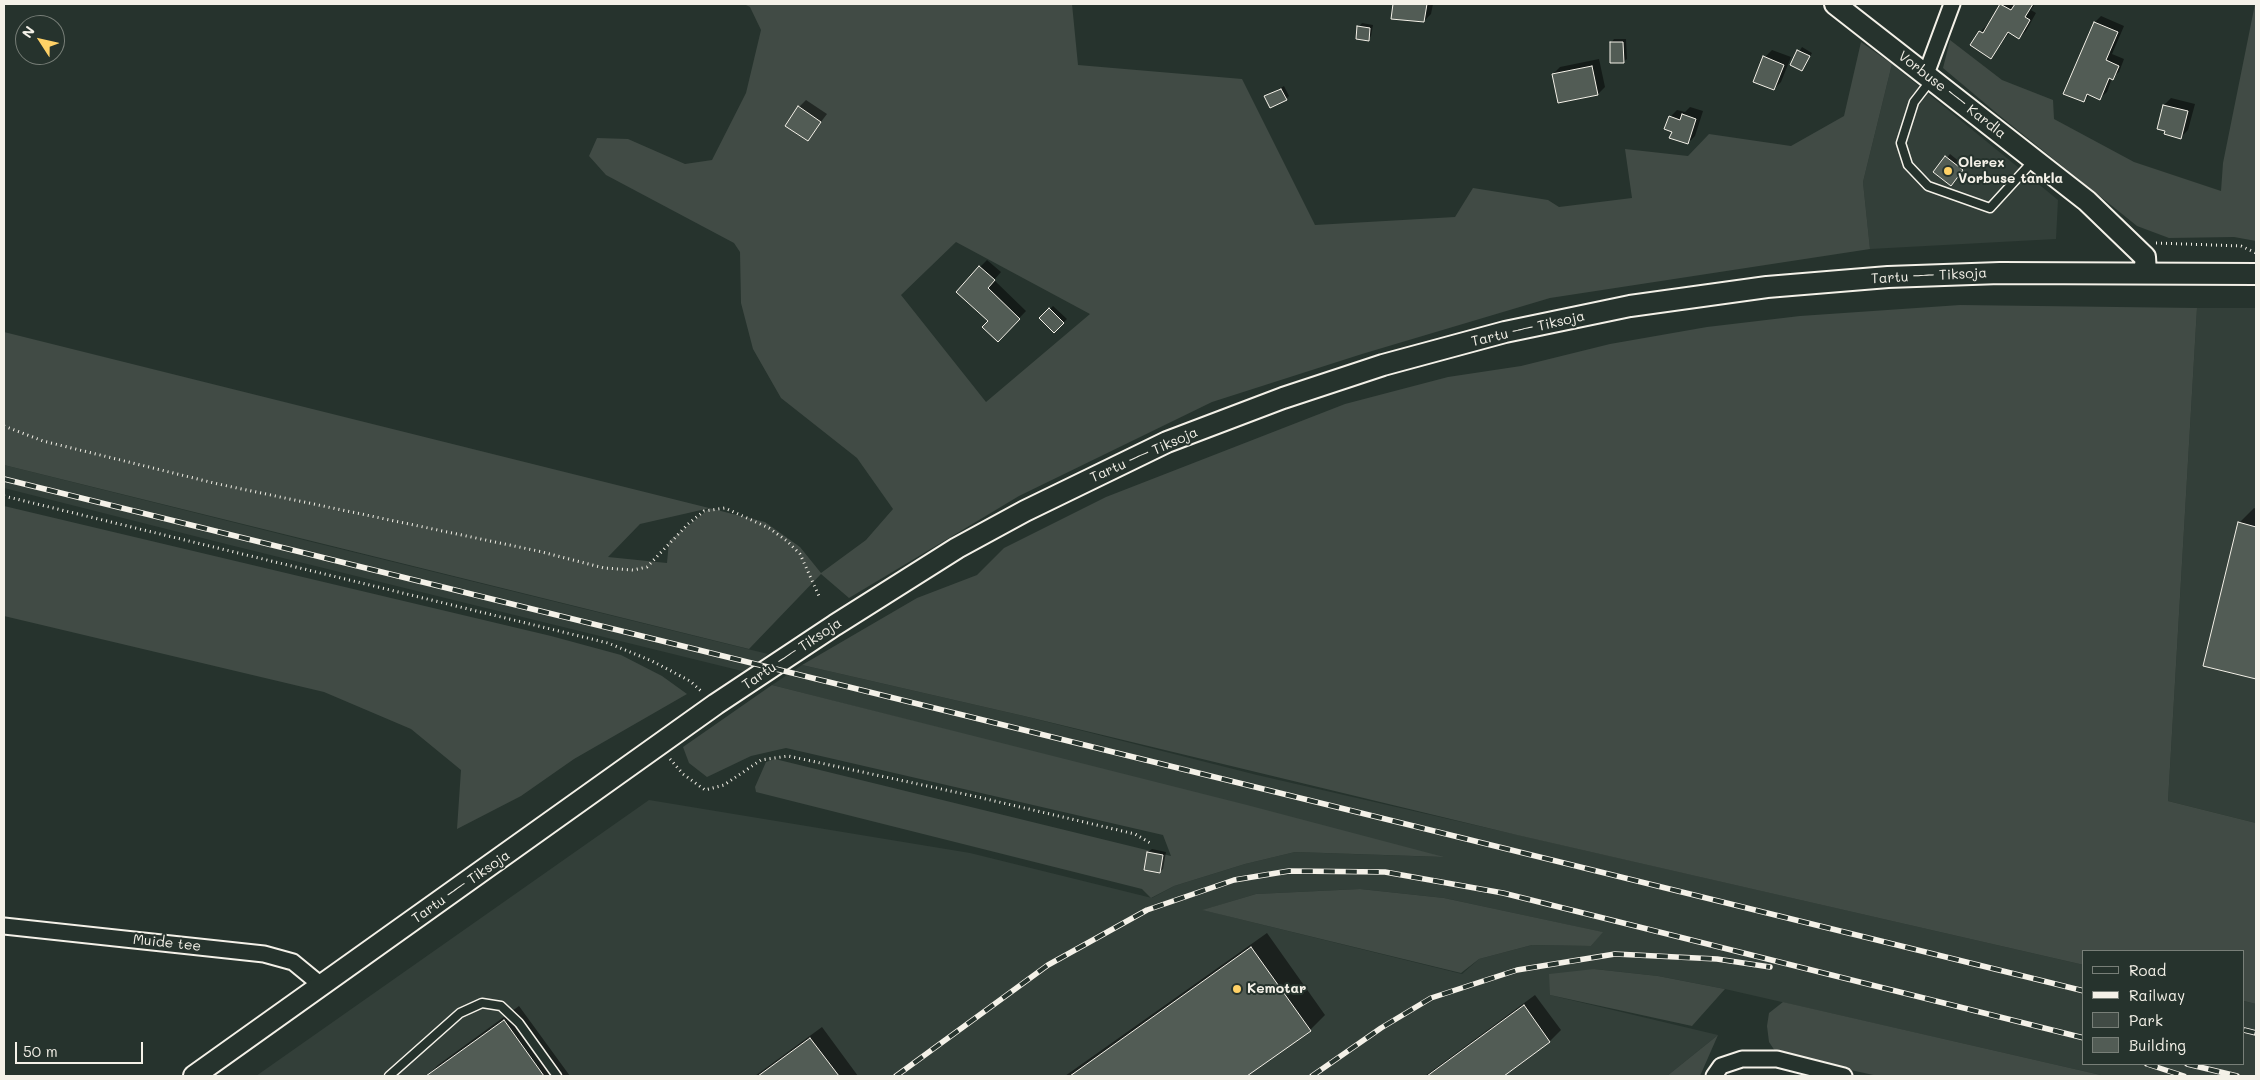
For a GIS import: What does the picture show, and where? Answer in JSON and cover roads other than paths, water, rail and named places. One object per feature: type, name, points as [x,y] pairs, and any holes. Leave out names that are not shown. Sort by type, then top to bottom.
[{"type":"main road","name":"Vorbuse — Kardla","points":[[1835,4],[2110,222],[2145,257],[2146,273]]},
{"type":"main road","name":"Tartu — Tiksoja","points":[[194,1076],[716,704],[915,573],[1024,511],[1167,442],[1283,398],[1383,365],[1504,332],[1630,306],[1767,287],[1888,277],[1962,274],[2256,274]]},
{"type":"street","points":[[1929,77],[1952,4]]},
{"type":"street","name":"Muide tee","points":[[4,926],[264,954],[293,962],[321,986]]},
{"type":"street","points":[[1714,1076],[1721,1066],[1742,1059],[1777,1059],[1844,1076]]},
{"type":"lane","points":[[1929,77],[1914,102],[1901,143],[1908,165],[1928,186],[1990,208],[2034,160]]},
{"type":"lane","points":[[389,1076],[460,1013],[482,1004],[502,1006],[519,1023],[557,1076]]},
{"type":"railway","points":[[4,479],[2082,991]]},
{"type":"railway","points":[[896,1076],[1048,965],[1147,910],[1234,880],[1289,871],[1385,872],[1503,893],[2082,1038]]},
{"type":"railway","points":[[1312,1076],[1381,1028],[1431,998],[1517,970],[1615,954],[1717,959],[1770,967]]},
{"type":"railway","points":[[2245,1030],[2256,1033]]},
{"type":"railway","points":[[2150,1065],[2184,1076]]},
{"type":"railway","points":[[2191,1065],[2237,1076]]},
{"type":"place","name":"Olerex Vorbuse tankla","points":[[1948,171]]},
{"type":"place","name":"Kemotar","points":[[1237,989]]}]
